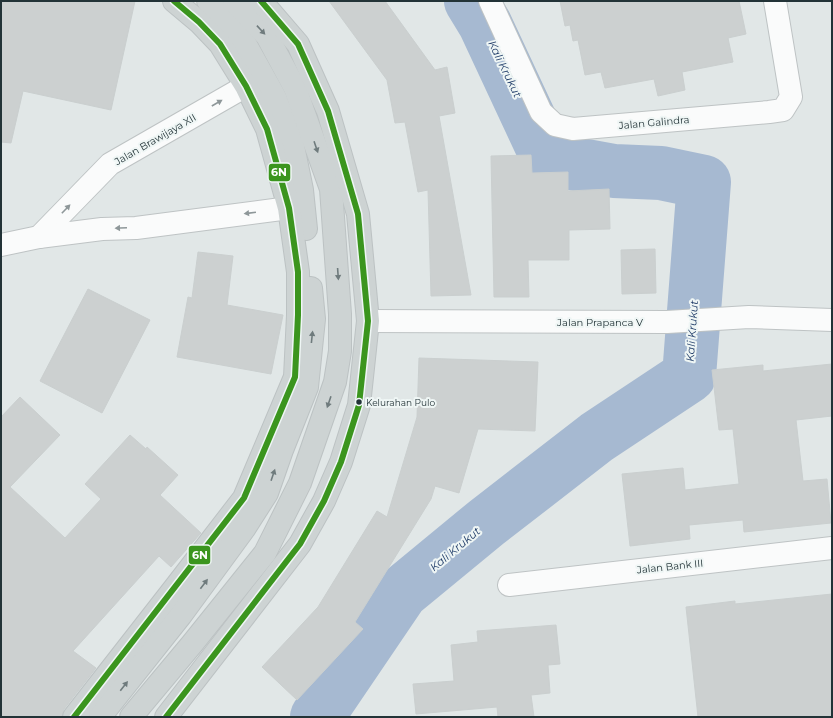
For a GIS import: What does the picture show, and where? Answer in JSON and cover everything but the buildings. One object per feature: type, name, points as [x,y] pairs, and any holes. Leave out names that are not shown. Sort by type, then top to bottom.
[{"type":"main road","points":[[74,717],[244,498],[295,377],[298,315],[298,272],[289,208],[267,129],[246,86],[220,44],[199,22],[174,1]]},
{"type":"main road","points":[[100,717],[181,614],[244,529],[267,493],[306,387],[314,319],[302,190],[292,141],[275,97],[246,45],[208,1]]},
{"type":"main road","points":[[131,717],[265,553],[300,483],[335,382],[340,351],[340,314],[330,189],[295,88],[267,36],[234,1]]},
{"type":"main road","points":[[166,717],[300,544],[324,501],[341,462],[358,405],[368,321],[358,214],[328,111],[298,44],[261,1]]},
{"type":"street","name":"Jalan Galindra","points":[[490,1],[541,112],[555,125],[573,129],[783,110],[791,97],[776,1]]},
{"type":"street","name":"Jalan Brawijaya XII","points":[[39,237],[110,164],[246,86]]},
{"type":"street","points":[[1,245],[39,237],[102,229],[136,228],[289,208]]},
{"type":"street","name":"Jalan Prapanca V","points":[[368,321],[667,322],[748,317],[832,320]]},
{"type":"street","name":"Jalan Bank III","points":[[509,585],[832,548]]},
{"type":"waterway","name":"Kali Krukut","points":[[317,717],[401,593],[486,523],[597,437],[689,376],[704,182],[661,173],[614,171],[548,159],[485,24],[471,1]]},
{"type":"transit line","name":"6N","points":[[74,717],[244,498],[295,377],[298,315],[298,272],[289,208],[267,129],[246,86],[220,44],[199,22],[174,1]]},
{"type":"transit line","name":"6N","points":[[166,717],[300,544],[324,501],[341,462],[359,405],[368,321],[358,214],[328,111],[298,44],[261,1]]},
{"type":"place","name":"Kelurahan Pulo","points":[[359,402]]}]
